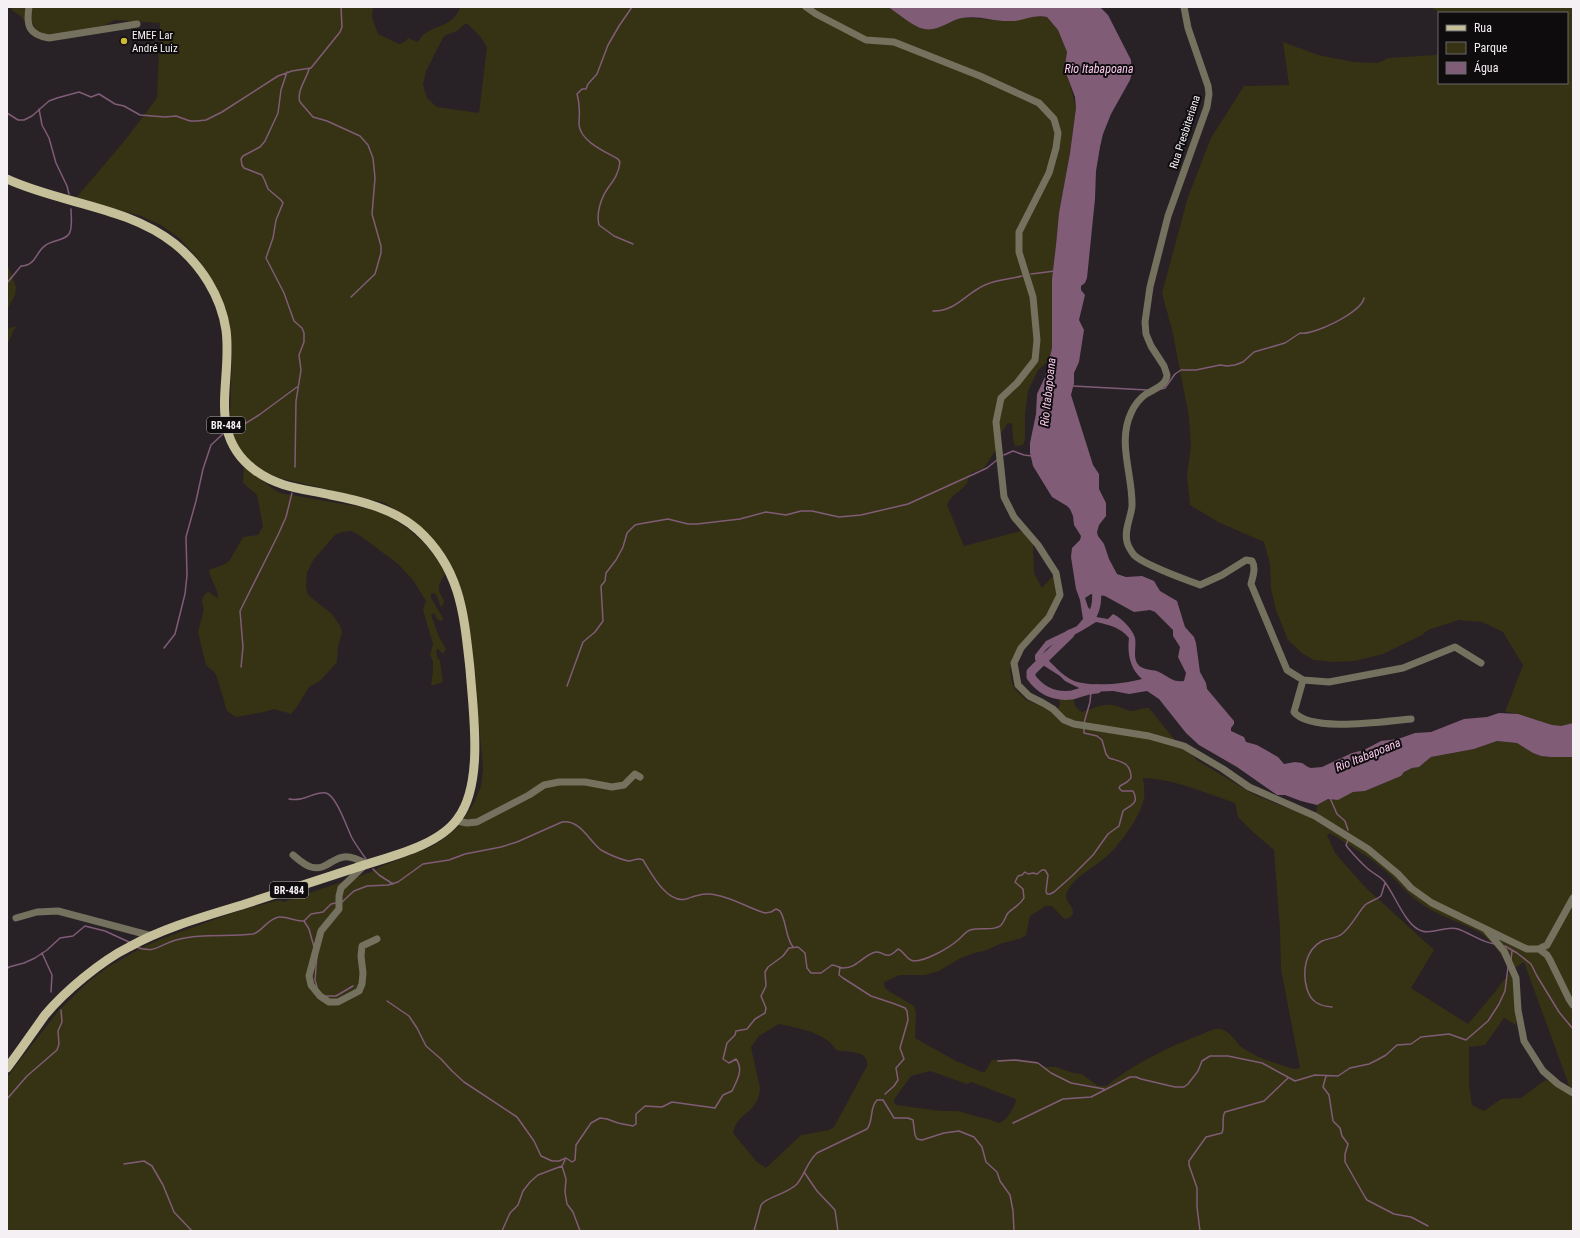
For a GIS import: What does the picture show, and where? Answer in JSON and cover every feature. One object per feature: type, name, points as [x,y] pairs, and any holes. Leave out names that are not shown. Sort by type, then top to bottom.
[{"type":"main road","name":"BR-484","points":[[7,179],[34,190],[137,221],[160,232],[176,244],[199,269],[212,288],[220,306],[226,330],[226,423],[232,444],[240,457],[252,468],[273,482],[296,489],[365,503],[397,515],[417,529],[438,553],[452,577],[462,605],[473,704],[474,765],[470,795],[457,821],[450,828],[428,842],[366,864],[203,916],[132,945],[114,956],[82,980],[58,1001],[46,1014],[7,1068]]},
{"type":"street","points":[[29,7],[27,19],[30,29],[38,36],[49,38],[137,24]]},
{"type":"street","points":[[806,7],[816,14],[866,40],[894,42],[986,79],[1039,103],[1054,119],[1058,133],[1056,148],[1048,173],[1018,232],[1019,252],[1033,296],[1037,340],[1035,360],[1017,383],[1001,398],[996,422],[1004,497],[1014,517],[1038,545],[1056,573],[1060,595],[1049,617],[1021,648],[1014,663],[1018,685],[1029,696],[1053,708],[1064,720],[1084,726],[1149,736],[1184,746],[1223,769],[1249,787],[1315,816],[1368,849],[1398,874],[1411,888],[1432,903],[1526,949],[1539,949],[1547,945],[1573,898]]},
{"type":"street","name":"Rua Presbiteriana","points":[[1184,7],[1188,28],[1208,86],[1209,94],[1207,107],[1168,216],[1150,286],[1145,322],[1146,334],[1151,346],[1164,366],[1167,378],[1163,384],[1145,395],[1137,402],[1130,414],[1125,435],[1132,506],[1126,530],[1127,542],[1134,555],[1145,562],[1200,585],[1222,575],[1246,560],[1252,561],[1254,565],[1251,584],[1287,670],[1302,680]]},
{"type":"street","points":[[1411,719],[1337,725],[1307,721],[1298,717],[1294,712],[1302,680],[1329,682],[1403,668],[1455,647],[1481,662]]},
{"type":"street","points":[[457,821],[467,823],[477,822],[529,795],[544,785],[559,782],[586,782],[612,787],[624,785],[635,774],[640,777]]},
{"type":"street","points":[[293,855],[311,867],[320,867],[333,860],[350,856],[366,864],[341,888],[339,896],[339,909],[321,930],[309,976],[311,985],[320,996],[329,1002],[338,1002],[359,991],[362,984],[363,973],[361,956],[362,946],[377,939]]},
{"type":"street","points":[[16,918],[37,912],[58,911],[152,936]]},
{"type":"street","points":[[1485,930],[1504,952],[1516,978],[1518,1010],[1524,1041],[1543,1071],[1573,1094]]},
{"type":"street","points":[[1539,949],[1547,955],[1573,1005]]},
{"type":"green space","points":[[13,7],[373,7],[372,17],[378,34],[399,44],[406,41],[408,38],[418,42],[427,32],[453,19],[460,7],[888,7],[924,29],[935,29],[961,18],[1010,21],[1032,16],[1047,17],[1058,30],[1067,52],[1065,65],[1076,108],[1070,153],[1059,213],[1052,279],[1052,348],[1049,361],[1038,370],[1028,391],[1025,415],[1025,439],[1023,445],[1015,446],[1012,423],[1007,424],[1001,433],[1001,442],[984,468],[971,473],[967,483],[951,498],[947,505],[964,546],[1021,531],[1030,536],[1033,542],[1034,573],[1042,588],[1056,575],[1058,596],[1052,607],[1012,658],[1010,670],[1012,683],[1016,690],[1026,700],[1046,708],[1058,708],[1060,705],[1058,692],[1073,695],[1075,706],[1081,712],[1108,705],[1131,711],[1149,708],[1174,739],[1189,751],[1198,761],[1255,795],[1316,818],[1317,805],[1328,799],[1337,800],[1353,792],[1365,791],[1401,776],[1404,772],[1412,768],[1419,767],[1431,757],[1474,749],[1497,741],[1517,743],[1541,756],[1573,757],[1573,1231],[7,1231],[7,1077],[59,1010],[88,982],[108,967],[141,948],[161,939],[235,912],[279,900],[283,902],[371,872],[433,846],[460,825],[474,803],[481,786],[483,769],[463,600],[457,577],[445,556],[414,522],[385,503],[271,476],[250,462],[233,436],[230,422],[232,349],[229,325],[199,260],[179,238],[161,225],[141,216],[76,198],[126,139],[157,98],[160,23],[115,20],[97,29],[47,38],[33,30],[34,25],[31,22],[24,21],[21,16],[11,9]],"holes":[[[466,23],[480,36],[487,47],[479,113],[437,107],[427,98],[423,85],[426,71],[444,36],[457,31]],[[1143,778],[1155,779],[1190,787],[1235,803],[1238,817],[1274,850],[1280,930],[1281,969],[1300,1068],[1294,1069],[1257,1056],[1239,1045],[1228,1032],[1215,1029],[1163,1051],[1139,1064],[1106,1086],[1098,1086],[1082,1074],[1073,1073],[1056,1067],[1043,1067],[1036,1061],[1015,1059],[992,1060],[985,1072],[982,1072],[954,1060],[915,1038],[916,1013],[914,1006],[887,990],[884,986],[884,982],[900,975],[925,975],[939,971],[959,959],[971,954],[1022,938],[1026,935],[1030,916],[1045,906],[1052,906],[1063,918],[1066,919],[1073,915],[1072,909],[1066,897],[1068,890],[1085,872],[1107,856],[1129,830],[1142,807],[1144,791]],[[1330,833],[1375,862],[1411,896],[1423,905],[1479,932],[1484,935],[1498,950],[1510,972],[1468,1024],[1411,988],[1434,950],[1364,886],[1335,853],[1327,835]],[[1524,962],[1570,1088],[1545,1080],[1521,1098],[1501,1099],[1484,1111],[1472,1105],[1469,1086],[1469,1047],[1485,1045],[1504,1018],[1516,1025],[1518,999],[1515,968]],[[779,1024],[802,1029],[818,1035],[825,1039],[836,1050],[861,1054],[867,1061],[867,1066],[834,1127],[829,1130],[801,1135],[766,1168],[757,1162],[733,1133],[735,1126],[752,1108],[759,1096],[760,1088],[751,1047],[759,1036]],[[930,1071],[967,1084],[971,1082],[1016,1099],[1016,1101],[1007,1117],[999,1123],[958,1111],[941,1111],[896,1105],[894,1102],[895,1098],[911,1076]]]},
{"type":"green space","points":[[1430,7],[1573,7],[1573,723],[1561,726],[1547,725],[1519,715],[1505,712],[1523,665],[1503,632],[1482,622],[1459,620],[1428,630],[1422,635],[1383,654],[1355,661],[1333,662],[1314,660],[1303,654],[1288,640],[1276,610],[1271,589],[1270,564],[1264,542],[1218,522],[1190,505],[1187,475],[1191,447],[1189,417],[1173,334],[1162,293],[1188,197],[1211,138],[1244,86],[1289,85],[1283,42],[1318,55],[1354,62],[1378,63],[1388,58],[1438,54],[1438,84],[1568,84],[1568,12],[1438,12]]},
{"type":"green space","points":[[7,263],[16,287],[15,295],[7,310]]},
{"type":"green space","points":[[17,326],[13,331],[7,346],[7,329]]},
{"type":"green space","points":[[244,466],[280,493],[383,512],[408,529],[424,543],[438,560],[445,574],[439,588],[444,600],[441,607],[436,594],[431,593],[431,598],[443,618],[442,621],[438,620],[434,613],[431,615],[439,637],[446,649],[443,654],[438,649],[436,651],[437,657],[440,661],[443,682],[431,685],[433,661],[430,655],[433,644],[423,610],[426,601],[413,580],[398,564],[362,537],[352,531],[342,532],[335,535],[314,559],[307,572],[306,586],[308,595],[332,614],[340,626],[342,632],[338,647],[337,662],[321,680],[309,687],[291,714],[274,709],[236,717],[227,711],[217,677],[215,673],[206,665],[198,632],[204,609],[202,603],[203,597],[209,592],[218,599],[217,591],[209,570],[225,564],[230,560],[243,537],[258,535],[263,526],[257,495],[243,483]]},
{"type":"water","name":"Rio Itabapoana","points":[[888,7],[1100,7],[1108,15],[1131,60],[1132,73],[1130,80],[1111,114],[1103,134],[1100,147],[1096,171],[1095,199],[1087,278],[1085,283],[1081,286],[1081,290],[1085,295],[1079,320],[1084,330],[1079,362],[1074,373],[1074,383],[1071,395],[1093,465],[1099,474],[1099,489],[1106,503],[1106,516],[1099,525],[1097,532],[1098,536],[1104,544],[1109,559],[1117,574],[1126,577],[1142,576],[1154,581],[1160,591],[1177,601],[1185,627],[1194,637],[1200,672],[1206,683],[1207,689],[1234,721],[1231,731],[1244,737],[1246,742],[1257,745],[1278,757],[1284,764],[1295,762],[1302,763],[1311,768],[1322,767],[1352,753],[1364,750],[1381,741],[1398,739],[1415,733],[1431,732],[1464,719],[1487,717],[1499,713],[1518,714],[1552,725],[1561,726],[1573,723],[1573,757],[1541,756],[1517,743],[1497,741],[1474,749],[1431,757],[1419,767],[1412,768],[1404,772],[1401,776],[1365,791],[1353,792],[1338,800],[1328,799],[1317,805],[1285,795],[1277,795],[1237,767],[1199,745],[1186,733],[1159,699],[1147,691],[1129,694],[1113,691],[1087,692],[1065,681],[1060,676],[1035,660],[1035,655],[1046,641],[1077,626],[1083,619],[1071,557],[1072,548],[1080,540],[1081,536],[1074,525],[1073,516],[1070,509],[1052,497],[1033,466],[1030,453],[1030,443],[1036,414],[1037,394],[1045,377],[1052,348],[1052,279],[1059,213],[1070,153],[1076,108],[1075,97],[1066,73],[1065,65],[1067,52],[1058,30],[1047,17],[1038,16],[1016,21],[1005,21],[968,17],[957,19],[934,29],[924,29],[915,26]],"holes":[[[1091,594],[1105,596],[1134,612],[1150,610],[1155,612],[1173,630],[1173,636],[1180,647],[1178,657],[1186,673],[1184,681],[1177,681],[1157,671],[1148,670],[1141,667],[1136,661],[1135,638],[1132,631],[1123,621],[1113,614],[1108,619],[1096,617],[1088,607],[1085,598]],[[1096,622],[1110,625],[1126,634],[1129,638],[1128,649],[1132,666],[1142,679],[1108,684],[1081,683],[1066,676],[1043,655],[1052,645],[1080,632]]]},
{"type":"waterway","points":[[7,113],[18,120],[24,120],[32,116],[49,101],[79,92],[91,97],[99,94],[115,104],[124,106],[140,115],[165,117],[176,116],[190,121],[206,120],[222,112],[278,76],[292,71],[311,68],[340,32],[342,27],[341,7]]},
{"type":"waterway","points":[[632,7],[608,45],[597,74],[588,84],[586,89],[582,89],[577,94],[579,106],[579,125],[584,136],[595,146],[618,159],[620,162],[619,170],[601,201],[598,216],[599,225],[614,236],[633,244]]},
{"type":"waterway","points":[[309,69],[299,94],[300,102],[313,117],[327,121],[360,136],[368,145],[373,158],[375,178],[372,214],[381,246],[381,253],[375,274],[351,297]]},
{"type":"waterway","points":[[287,72],[281,90],[278,113],[265,141],[260,147],[243,156],[241,159],[244,168],[262,175],[268,189],[283,203],[276,220],[273,238],[266,258],[284,293],[294,321],[302,328],[304,333],[304,342],[299,355],[301,370],[296,401],[295,467]]},
{"type":"waterway","points":[[39,109],[42,125],[49,138],[56,163],[67,186],[69,194]]},
{"type":"waterway","points":[[7,283],[21,266],[33,261],[42,248],[52,242],[64,238],[69,234],[71,225],[71,209]]},
{"type":"waterway","points":[[1031,274],[1055,271]]},
{"type":"waterway","points":[[933,311],[948,308],[978,288],[989,283],[1022,276]]},
{"type":"waterway","points":[[1161,389],[1165,388],[1175,374],[1181,370],[1196,370],[1220,365],[1235,365],[1243,362],[1254,352],[1285,343],[1300,333],[1315,331],[1325,327],[1355,310],[1364,298]]},
{"type":"waterway","points":[[1073,386],[1147,390]]},
{"type":"waterway","points":[[238,428],[259,415],[297,387]]},
{"type":"waterway","points":[[164,648],[175,634],[185,594],[187,575],[186,537],[203,469],[211,445],[223,434]]},
{"type":"waterway","points":[[1004,455],[1013,451],[1032,456]]},
{"type":"waterway","points":[[567,686],[583,642],[595,632],[603,621],[601,586],[605,581],[606,573],[616,560],[623,547],[627,533],[635,525],[668,519],[688,524],[697,524],[740,519],[766,512],[786,515],[801,511],[812,511],[839,517],[861,515],[908,504],[987,468],[997,460]]},
{"type":"waterway","points":[[241,667],[243,647],[240,611],[286,517],[292,493]]},
{"type":"waterway","name":"Rio Itabapoana","points":[[1087,622],[1091,618],[1095,608],[1097,592],[1095,582]]},
{"type":"waterway","name":"Rio Itabapoana","points":[[1070,634],[1031,672],[1031,677],[1039,686],[1054,694],[1072,695],[1097,689]]},
{"type":"waterway","points":[[1084,723],[1090,702],[1091,691]]},
{"type":"waterway","points":[[387,1001],[409,1016],[426,1046],[464,1082],[517,1117],[534,1141],[541,1156],[552,1161],[559,1161],[566,1158],[572,1162],[575,1160],[576,1145],[591,1123],[600,1118],[633,1126],[636,1124],[636,1114],[645,1106],[662,1107],[672,1102],[715,1108],[723,1095],[732,1091],[740,1071],[736,1059],[729,1063],[723,1059],[727,1043],[735,1035],[736,1031],[747,1029],[755,1019],[765,1013],[766,1008],[761,996],[766,986],[765,972],[768,967],[783,956],[789,948],[798,947],[805,953],[807,968],[811,973],[821,973],[832,965],[842,968],[853,966],[872,953],[879,952],[890,955],[898,949],[912,961],[925,959],[949,947],[970,930],[1000,926],[1008,913],[1024,898],[1023,889],[1015,882],[1018,876],[1025,872],[1028,874],[1037,874],[1042,870],[1045,870],[1048,875],[1046,891],[1047,894],[1050,894],[1072,876],[1093,855],[1108,834],[1119,826],[1123,811],[1133,804],[1135,801],[1135,795],[1133,791],[1122,791],[1119,788],[1131,778],[1131,773],[1127,766],[1121,762],[1109,758],[1106,754],[1102,740],[1097,736],[1084,733],[1084,728]]},
{"type":"waterway","points":[[289,799],[295,800],[322,793],[330,795],[341,812],[352,838],[366,859]]},
{"type":"waterway","points":[[1330,798],[1337,814],[1345,821],[1348,830]]},
{"type":"waterway","points":[[342,902],[354,891],[367,886],[388,885],[398,882],[423,864],[449,860],[465,854],[501,847],[517,842],[562,822],[568,822],[579,827],[604,852],[628,861],[637,859],[643,860],[660,886],[672,897],[686,899],[712,894],[728,898],[765,913],[776,909],[780,911],[790,943],[793,947]]},
{"type":"waterway","points":[[1348,840],[1346,845],[1348,848],[1364,866],[1384,881],[1405,916],[1416,928],[1426,932],[1449,928],[1458,929],[1485,942],[1495,944]]},
{"type":"waterway","points":[[373,869],[393,884]]},
{"type":"waterway","points":[[1332,1007],[1323,1006],[1313,1000],[1307,989],[1305,969],[1308,956],[1316,945],[1322,941],[1338,936],[1346,931],[1365,905],[1381,896],[1385,883]]},
{"type":"waterway","points":[[304,921],[311,914],[323,912],[331,904],[336,903]]},
{"type":"waterway","points":[[136,947],[148,950],[185,938],[253,934],[271,920],[279,917],[304,921]]},
{"type":"waterway","points":[[304,921],[309,929],[314,947]]},
{"type":"waterway","points":[[7,969],[35,958],[47,950],[60,938],[73,936],[85,926],[105,931],[129,942]]},
{"type":"waterway","points":[[1505,946],[1531,964],[1559,1012],[1573,1029]]},
{"type":"waterway","points":[[1511,960],[1512,951]]},
{"type":"waterway","points":[[42,953],[52,975],[51,992]]},
{"type":"waterway","points":[[317,955],[315,980],[317,987]]},
{"type":"waterway","points":[[840,967],[839,975],[843,978],[871,996],[905,1008],[907,1011],[908,1020],[900,1048],[904,1059],[896,1068],[898,1080],[885,1094]]},
{"type":"waterway","points":[[1013,1123],[1063,1099],[1091,1097],[1130,1077],[1136,1077],[1175,1087],[1184,1087],[1198,1071],[1202,1061],[1210,1056],[1228,1056],[1262,1063],[1295,1081],[1315,1075],[1338,1076],[1350,1068],[1369,1064],[1377,1060],[1386,1055],[1397,1045],[1411,1044],[1421,1037],[1449,1034],[1466,1040],[1488,1021],[1499,1004],[1505,991],[1508,967]]},
{"type":"waterway","points":[[326,996],[336,996],[353,986]]},
{"type":"waterway","points":[[7,1099],[27,1076],[57,1050],[59,1044],[58,1031],[62,1022],[61,1010]]},
{"type":"waterway","points":[[998,1061],[1015,1060],[1038,1063],[1051,1073],[1071,1083],[1104,1089]]},
{"type":"waterway","points":[[1326,1076],[1323,1087],[1329,1095],[1333,1121],[1340,1128],[1342,1136],[1348,1144],[1345,1154],[1345,1162],[1367,1200],[1394,1214],[1411,1217],[1428,1226]]},
{"type":"waterway","points":[[1200,1231],[1197,1207],[1197,1188],[1189,1161],[1206,1137],[1222,1133],[1223,1117],[1225,1112],[1264,1101],[1288,1078]]},
{"type":"waterway","points":[[754,1231],[761,1205],[797,1184],[811,1160],[817,1153],[867,1129],[875,1103],[877,1100],[883,1100]]},
{"type":"waterway","points":[[883,1100],[894,1118],[908,1118],[913,1120],[917,1139],[922,1140],[944,1133],[959,1131],[974,1137],[982,1147],[986,1162],[997,1172],[1000,1181],[1010,1195],[1013,1211],[1014,1231]]},
{"type":"waterway","points":[[565,1160],[562,1166],[566,1179],[565,1192],[567,1204],[573,1212],[580,1231]]},
{"type":"waterway","points":[[124,1164],[144,1161],[152,1166],[163,1185],[174,1212],[192,1231]]},
{"type":"waterway","points":[[502,1231],[510,1213],[518,1205],[523,1191],[530,1182],[538,1175],[562,1166]]},
{"type":"waterway","points":[[804,1172],[817,1191],[835,1210],[838,1231]]},
{"type":"place","name":"EMEF Lar André Luiz","points":[[124,41]]}]
